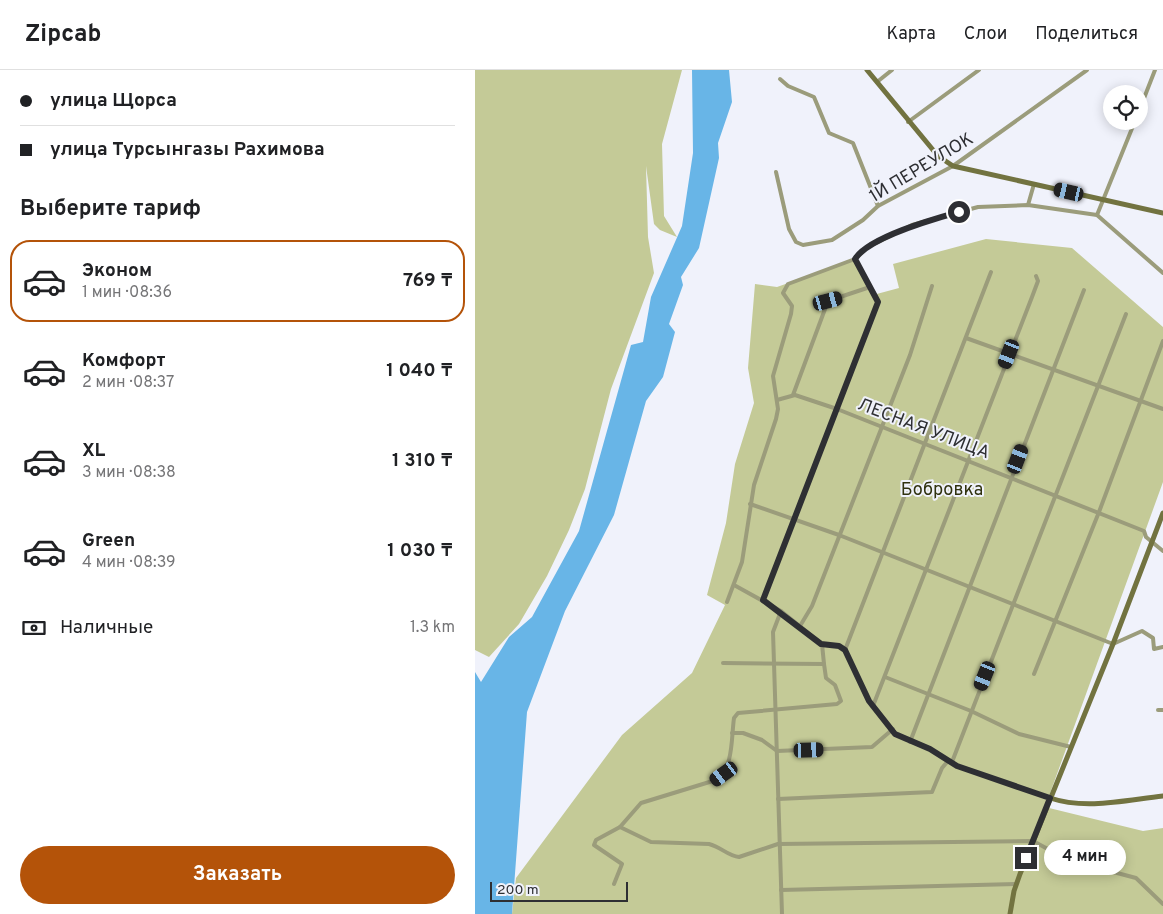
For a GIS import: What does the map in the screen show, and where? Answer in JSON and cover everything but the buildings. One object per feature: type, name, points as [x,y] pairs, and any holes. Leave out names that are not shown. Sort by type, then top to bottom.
[{"type":"street","points":[[867,70],[938,156],[953,166],[1163,212]]},
{"type":"street","points":[[877,82],[892,70]]},
{"type":"street","points":[[908,122],[979,70]]},
{"type":"street","name":"1Й ПЕРЕУЛОК","points":[[776,172],[790,233],[796,242],[803,245],[832,240],[863,220],[878,206],[953,166],[1087,70]]},
{"type":"street","points":[[1148,88],[1155,70]]},
{"type":"street","points":[[780,79],[788,86],[814,97],[829,133],[836,138],[853,142],[878,206]]},
{"type":"street","points":[[1097,215],[1131,130]]},
{"type":"street","points":[[1027,204],[1034,184]]},
{"type":"street","points":[[727,602],[743,555],[750,504],[777,419],[774,369],[791,314],[792,306],[783,293],[788,284],[855,259],[866,248],[912,225],[978,207],[1027,204],[1097,215],[1163,273]]},
{"type":"street","points":[[763,600],[878,302],[855,259]]},
{"type":"street","points":[[845,650],[991,272]]},
{"type":"street","points":[[873,706],[1037,281],[1036,276]]},
{"type":"street","points":[[800,626],[812,606],[910,355],[932,286]]},
{"type":"street","points":[[777,400],[793,395],[828,301],[870,287]]},
{"type":"street","points":[[910,742],[1084,290]]},
{"type":"street","points":[[777,799],[932,792],[943,768],[950,762],[971,711],[1126,314]]},
{"type":"street","points":[[966,338],[1097,387],[1163,409]]},
{"type":"street","points":[[1034,674],[1099,512],[1163,342]]},
{"type":"street","name":"ЛЕСНАЯ УЛИЦА","points":[[793,395],[837,409],[1099,512],[1144,531],[1146,537],[1163,551]]},
{"type":"street","points":[[750,504],[839,536],[1113,644],[1142,631],[1153,638],[1154,650],[1163,647]]},
{"type":"street","points":[[1010,914],[1016,884],[1113,644],[1163,513]]},
{"type":"street","points":[[734,585],[781,612],[821,644],[839,646],[845,650],[873,706],[893,729],[895,734],[930,749],[950,762],[999,782],[1065,803],[1081,805],[1163,796]]},
{"type":"street","points":[[781,612],[773,632],[778,844],[782,914]]},
{"type":"street","points":[[614,884],[620,870],[620,861],[594,845],[596,840],[621,827],[641,803],[716,780],[724,774],[728,766],[734,718],[738,713],[775,708],[837,704],[841,701],[835,685],[826,678],[821,644]]},
{"type":"street","points":[[723,664],[774,662],[824,664]]},
{"type":"street","points":[[885,676],[971,711],[1019,734],[1071,747]]},
{"type":"street","points":[[732,733],[743,733],[762,740],[777,751],[872,747],[893,729]]},
{"type":"street","points":[[621,827],[651,842],[709,844],[717,846],[732,856],[745,856],[778,844],[1033,841],[1068,860],[1136,878],[1163,904]]},
{"type":"street","points":[[781,890],[1016,884]]},
{"type":"green space","points":[[475,70],[682,70],[662,144],[664,216],[677,237],[660,230],[654,224],[646,166],[648,237],[654,273],[611,389],[585,489],[569,530],[547,576],[519,624],[489,657],[475,650]]},
{"type":"green space","name":"Бобровка","points":[[986,239],[1072,248],[1163,327],[1163,482],[1045,807],[1143,831],[1163,828],[1163,914],[512,914],[516,878],[622,735],[692,673],[725,605],[707,595],[726,523],[735,464],[754,403],[748,368],[755,284],[777,287],[856,259],[873,295],[899,288],[893,264]]},
{"type":"water","points":[[692,70],[729,70],[732,102],[718,143],[719,158],[699,248],[681,277],[683,285],[669,324],[675,332],[663,377],[646,401],[614,515],[565,611],[527,712],[512,914],[475,914],[475,672],[481,682],[509,637],[532,617],[579,531],[631,345],[643,342],[651,297],[682,226],[693,153]]},
{"type":"route","points":[[959,212],[912,225],[866,248],[855,259],[878,302],[763,600],[800,626],[821,644],[839,646],[845,650],[869,701],[893,729],[895,734],[930,749],[957,766],[1050,798],[1026,858]]}]
